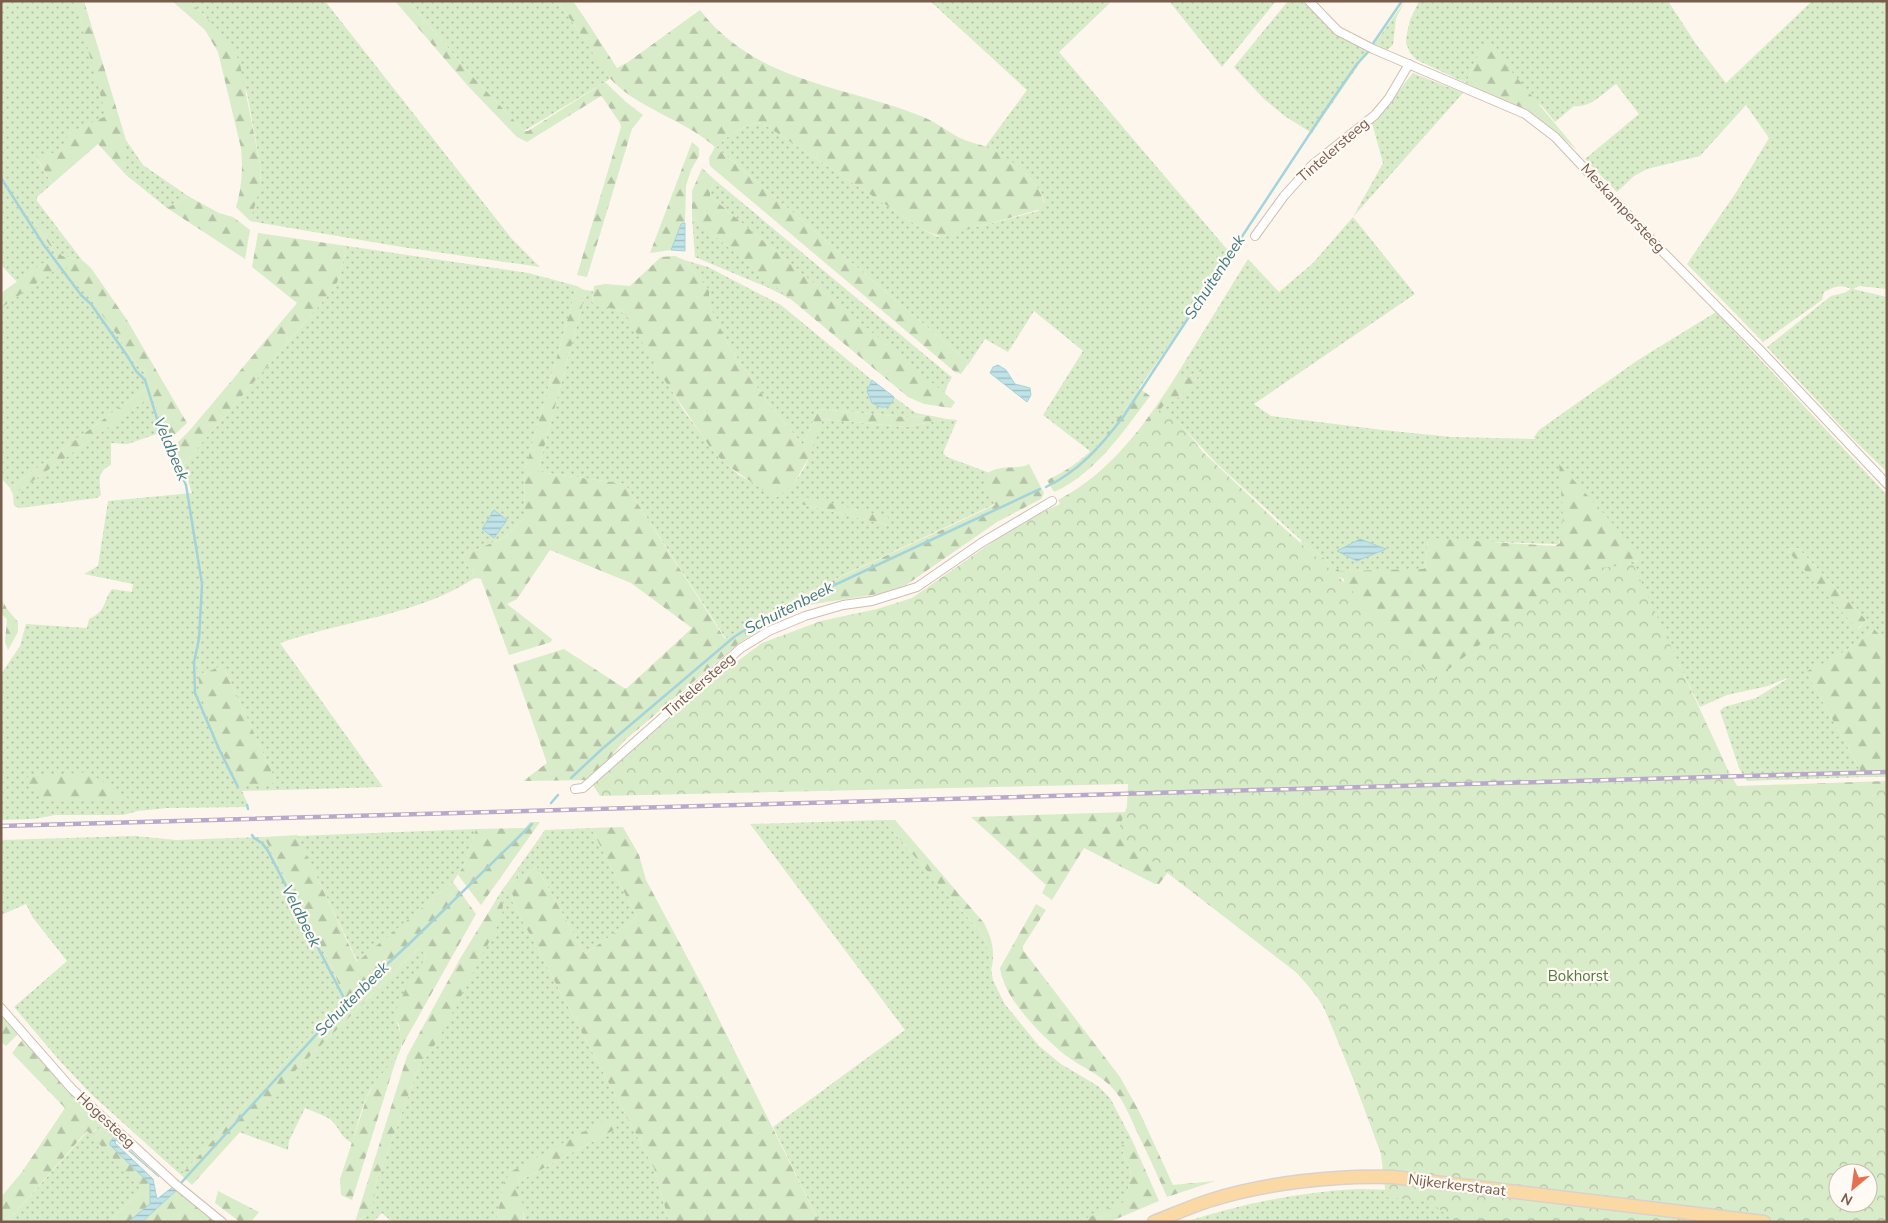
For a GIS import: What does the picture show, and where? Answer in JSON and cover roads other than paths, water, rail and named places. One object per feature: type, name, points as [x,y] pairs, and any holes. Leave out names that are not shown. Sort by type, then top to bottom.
[{"type":"main road","name":"Nijkerkerstraat","points":[[1154,1222],[1233,1194],[1299,1181],[1368,1176],[1393,1177],[1764,1222]]},
{"type":"street","name":"Meskampersteeg","points":[[1309,1],[1338,31],[1525,114],[1555,137],[1887,484]]},
{"type":"street","name":"Tintelersteeg","points":[[1256,236],[1284,196],[1311,166],[1375,115],[1389,98],[1409,64]]},
{"type":"street","name":"Tintelersteeg","points":[[575,789],[583,788],[741,648],[805,616],[843,605],[872,601],[917,587],[981,543],[1052,501]]},
{"type":"street","name":"Hogesteeg","points":[[1,1008],[72,1089],[174,1183],[222,1222]]},
{"type":"water","points":[[685,223],[685,251],[671,250],[681,224]]},
{"type":"water","points":[[998,365],[1006,370],[1015,384],[1030,388],[1031,395],[1027,402],[990,373],[993,367]]},
{"type":"water","points":[[872,380],[894,397],[892,403],[888,406],[881,407],[872,403],[867,391]]},
{"type":"water","points":[[494,510],[507,520],[494,538],[482,529]]},
{"type":"water","points":[[1360,539],[1386,549],[1357,561],[1337,551]]},
{"type":"water","points":[[104,1127],[159,1177],[116,1140],[115,1143],[153,1179],[157,1199],[174,1186],[178,1189],[142,1222],[128,1222],[150,1204],[150,1184],[110,1145],[114,1137]]},
{"type":"waterway","name":"Schuitenbeek","points":[[1372,45],[1402,1]]},
{"type":"waterway","name":"Schuitenbeek","points":[[1046,487],[1058,481],[1089,457],[1123,417],[1328,106],[1357,64],[1369,51]]},
{"type":"waterway","name":"Veldbeek","points":[[1,178],[43,244],[81,295],[91,304],[136,371],[145,380],[159,425],[186,485],[202,584],[199,639],[194,662],[195,693],[238,787]]},
{"type":"waterway","name":"Schuitenbeek","points":[[571,778],[602,749],[734,637],[766,617],[1040,489]]},
{"type":"waterway","name":"Schuitenbeek","points":[[551,803],[558,795]]},
{"type":"waterway","name":"Veldbeek","points":[[247,805],[248,809]]},
{"type":"waterway","name":"Schuitenbeek","points":[[181,1183],[346,1002],[410,943],[532,824]]},
{"type":"waterway","name":"Veldbeek","points":[[252,835],[268,851],[346,1002]]},
{"type":"railway","points":[[1,826],[1887,772]]},
{"type":"park label","name":"Bokhorst","points":[[1578,976]]}]
